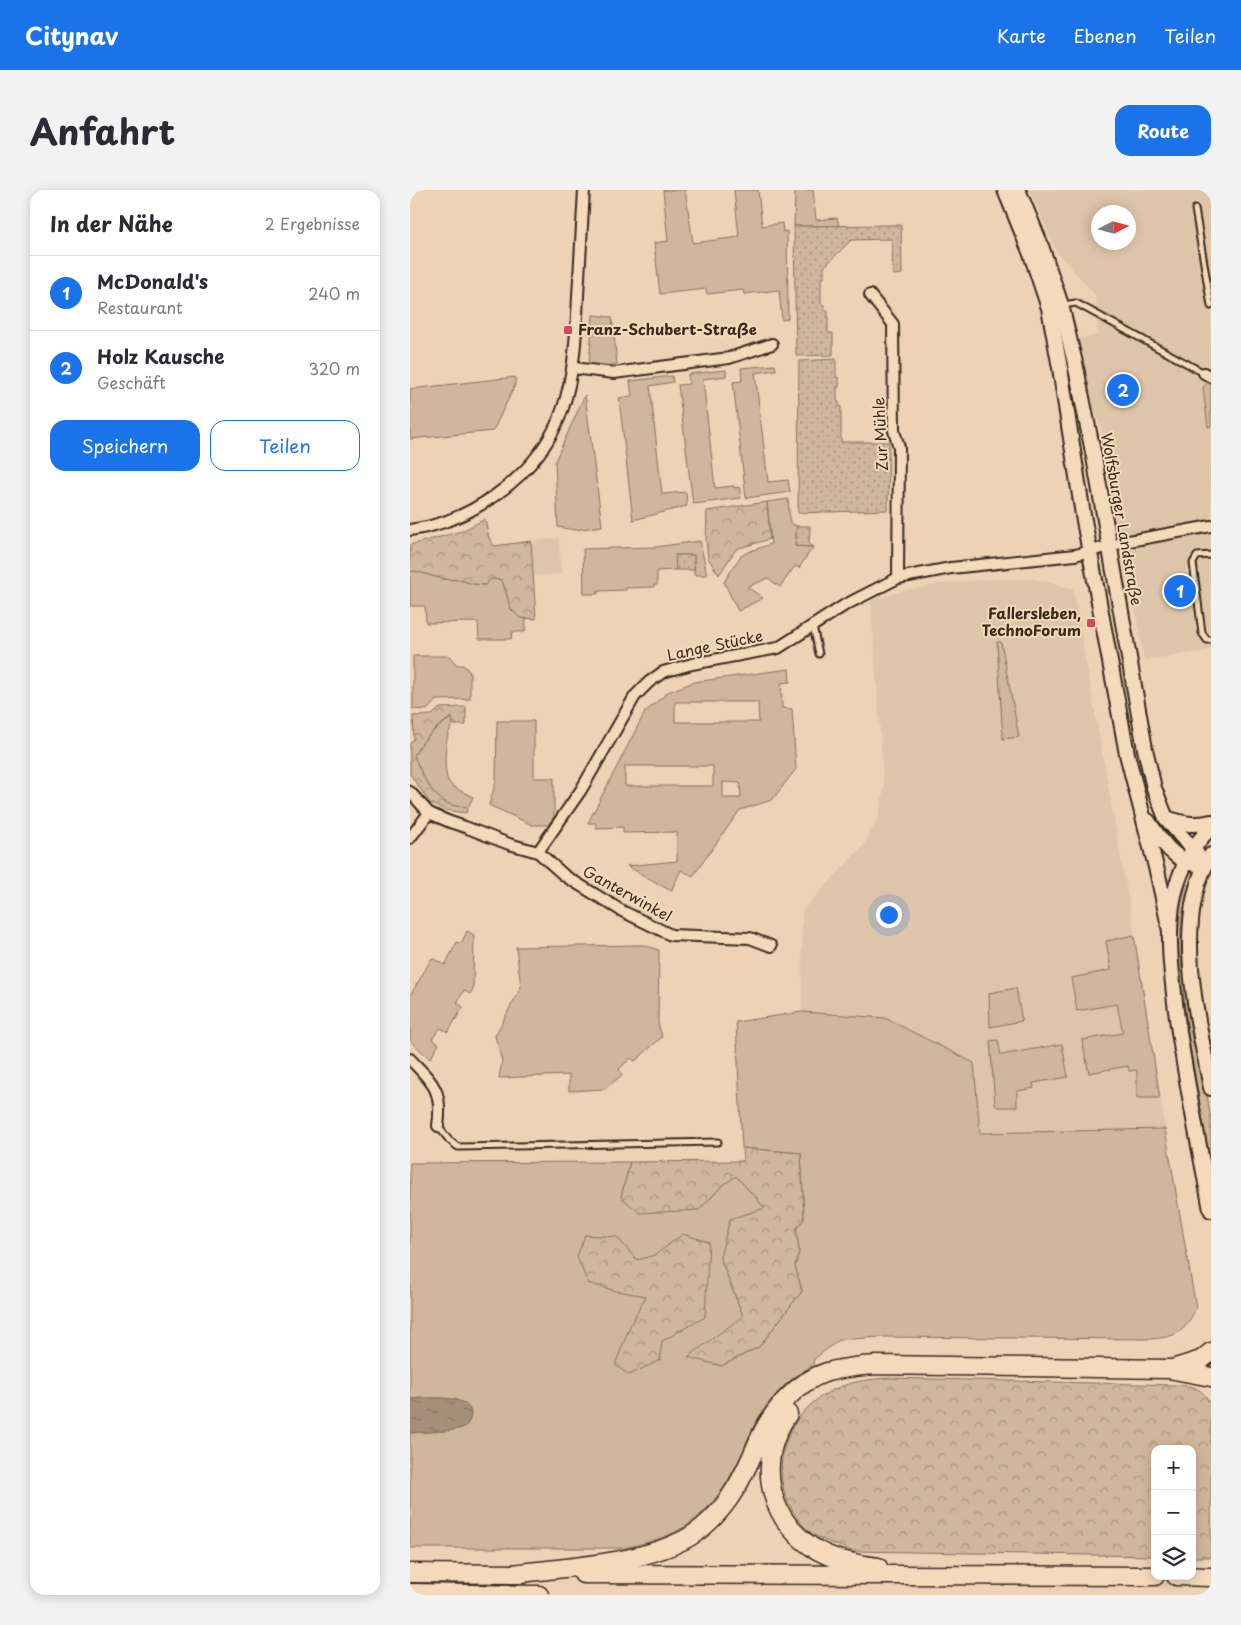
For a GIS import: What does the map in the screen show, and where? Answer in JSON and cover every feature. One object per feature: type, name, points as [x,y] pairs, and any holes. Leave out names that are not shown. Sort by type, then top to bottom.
[{"type":"highway","points":[[1169,1369],[1200,1360],[1211,1352]]},
{"type":"highway","points":[[512,1574],[625,1560],[675,1544],[701,1529],[735,1492],[778,1407],[792,1393],[806,1383],[826,1373],[847,1368],[876,1365],[1169,1369],[1211,1377]]},
{"type":"highway","points":[[847,1368],[807,1393],[792,1409],[779,1428],[773,1442],[769,1473],[777,1506],[797,1536],[814,1548],[835,1558],[856,1564],[945,1575]]},
{"type":"highway","points":[[410,1573],[1151,1576]]},
{"type":"highway","points":[[1196,1577],[1211,1577]]},
{"type":"highway","points":[[410,1593],[539,1595]]},
{"type":"street","points":[[410,530],[421,529],[457,518],[485,503],[506,488],[534,460],[548,442],[564,409],[573,368],[577,329],[584,190]]},
{"type":"street","points":[[1005,190],[1031,254],[1049,308],[1089,551],[1127,754],[1158,875],[1170,931]]},
{"type":"street","name":"Wolfsburger Landstraße","points":[[1018,190],[1040,243],[1061,305],[1075,363],[1094,457],[1154,788],[1166,818],[1182,838],[1208,861]]},
{"type":"street","name":"Zur Mühle","points":[[870,296],[893,324],[894,431],[899,447],[898,578]]},
{"type":"street","points":[[573,368],[614,373],[729,358],[772,344]]},
{"type":"street","name":"Lange Stücke","points":[[538,852],[580,790],[635,696],[648,682],[664,672],[692,664],[778,648],[860,597],[898,578],[951,568],[1074,554],[1129,541],[1211,526]]},
{"type":"street","points":[[410,792],[429,813],[509,844],[538,852]]},
{"type":"street","points":[[410,838],[429,813]]},
{"type":"street","points":[[1143,815],[1172,853],[1187,862],[1208,861],[1197,884],[1190,933],[1191,969],[1198,1021],[1211,1088]]},
{"type":"street","points":[[1166,818],[1180,823],[1196,825],[1211,822]]},
{"type":"street","points":[[1211,828],[1194,849],[1179,877],[1172,903],[1170,950],[1178,1030],[1211,1210]]},
{"type":"street","name":"Ganterwinkel","points":[[538,852],[564,876],[622,911],[671,935],[750,938],[771,946]]},
{"type":"street","points":[[410,1059],[433,1083],[440,1113],[438,1126]]},
{"type":"lane","points":[[1195,209],[1211,306]]},
{"type":"lane","points":[[1061,305],[1076,303],[1208,375]]},
{"type":"lane","points":[[1211,555],[1198,556],[1193,563],[1202,633],[1207,640],[1211,640]]},
{"type":"lane","points":[[813,626],[820,654]]},
{"type":"lane","points":[[438,1126],[449,1140],[458,1147],[718,1142]]},
{"type":"shaded area","points":[[1029,190],[1211,190],[1211,650],[1144,660],[1127,559],[1112,501],[1108,452],[1093,408],[1076,339],[1098,335],[1095,295],[1057,252]]},
{"type":"shaded area","points":[[559,538],[561,574],[534,576],[531,541]]},
{"type":"shaded area","points":[[991,579],[1034,579],[1073,589],[1132,920],[1165,1129],[979,1133],[974,1063],[885,1018],[802,1012],[802,911],[863,846],[879,816],[884,788],[871,601],[901,591],[942,584]]},
{"type":"green space","points":[[663,190],[685,190],[693,243],[739,237],[734,190],[758,190],[762,226],[782,223],[783,232],[787,231],[788,319],[782,320],[779,290],[744,294],[743,290],[707,294],[706,289],[660,294],[654,243],[668,241]]},
{"type":"green space","points":[[795,190],[813,190],[816,220],[837,218],[839,226],[794,226]]},
{"type":"green space","points":[[901,225],[902,274],[893,275],[892,239],[851,240],[824,267],[824,278],[821,278],[821,304],[824,305],[824,310],[828,310],[828,333],[833,333],[833,355],[796,356],[794,226]]},
{"type":"green space","points":[[593,315],[612,317],[617,364],[602,367],[589,363]]},
{"type":"green space","points":[[836,359],[836,377],[839,378],[837,401],[839,406],[841,406],[841,442],[889,442],[888,510],[798,513],[799,361]]},
{"type":"green space","points":[[775,365],[776,370],[755,373],[768,482],[788,480],[790,492],[746,498],[733,382],[742,381],[741,368]]},
{"type":"green space","points":[[726,370],[726,376],[703,379],[715,488],[739,487],[741,498],[693,504],[678,385],[689,384],[688,374]]},
{"type":"green space","points":[[672,376],[673,382],[650,386],[662,494],[686,492],[687,506],[633,520],[619,398],[632,396],[630,381]]},
{"type":"green space","points":[[515,377],[515,385],[493,431],[410,439],[410,389]]},
{"type":"green space","points":[[1208,382],[1211,384],[1211,426],[1208,427],[1203,388]]},
{"type":"green space","points":[[585,395],[602,526],[575,530],[558,527],[555,461]]},
{"type":"green space","points":[[788,499],[790,523],[797,526],[795,546],[813,547],[799,568],[795,566],[780,587],[768,578],[747,587],[763,598],[738,611],[724,582],[740,557],[748,552],[771,544],[767,502]]},
{"type":"green space","points":[[767,502],[770,539],[736,549],[719,575],[708,558],[706,540],[707,511]]},
{"type":"green space","points":[[485,519],[489,538],[494,546],[531,541],[536,619],[520,618],[511,609],[502,580],[491,579],[485,585],[473,584],[460,580],[443,579],[415,571],[410,572],[410,545],[462,531]]},
{"type":"green space","points":[[797,526],[810,526],[809,544],[813,547],[795,546]]},
{"type":"green space","points":[[700,541],[707,575],[694,575],[694,555],[676,555],[676,570],[657,571],[657,585],[654,585],[654,587],[626,588],[626,590],[598,591],[598,594],[584,594],[583,549],[655,547]]},
{"type":"green space","points":[[675,555],[694,555],[694,570],[676,570]]},
{"type":"green space","points":[[415,571],[443,579],[460,580],[473,584],[485,585],[491,579],[502,579],[511,609],[520,618],[526,618],[525,632],[512,632],[511,639],[479,639],[478,622],[426,623],[425,606],[410,606],[410,572]]},
{"type":"green space","points":[[997,642],[1001,642],[1019,737],[1003,739]]},
{"type":"green space","points":[[413,656],[449,656],[457,665],[463,665],[470,672],[470,699],[436,700],[427,710],[413,709]]},
{"type":"green space","points":[[789,669],[790,682],[781,683],[782,708],[792,709],[796,769],[772,800],[740,810],[693,876],[681,870],[671,891],[627,866],[677,861],[677,832],[623,833],[623,827],[596,828],[596,823],[588,823],[645,712],[668,692],[694,682]],"holes":[[[675,702],[758,702],[759,722],[675,722]],[[625,766],[713,766],[713,786],[625,786]],[[723,782],[740,783],[741,798],[723,798]]]},
{"type":"green space","points":[[466,707],[466,725],[453,725],[452,717],[430,733],[414,755],[419,769],[436,795],[448,804],[468,808],[466,813],[445,810],[430,803],[410,774],[410,743],[414,739],[413,716],[432,715],[440,708]]},
{"type":"green space","points":[[453,717],[446,745],[446,773],[451,784],[473,797],[468,808],[448,804],[436,795],[423,776],[414,755],[431,733]]},
{"type":"green space","points":[[497,721],[534,721],[534,778],[554,778],[554,817],[548,825],[532,825],[489,805],[496,781]]},
{"type":"green space","points":[[1186,884],[1189,885],[1181,922],[1181,960],[1192,1039],[1206,1089],[1211,1120],[1211,1168],[1189,1040],[1179,960],[1178,922]]},
{"type":"green space","points":[[467,931],[474,935],[473,989],[470,994],[464,990],[457,1003],[463,1007],[448,1032],[440,1028],[432,1039],[439,1044],[430,1059],[410,1040],[410,996],[432,958],[445,965],[457,942],[461,944]]},
{"type":"green space","points":[[1134,935],[1160,1098],[1137,1098],[1137,1070],[1129,1071],[1128,1066],[1089,1073],[1082,1040],[1123,1033],[1117,1004],[1077,1011],[1071,978],[1111,970],[1106,941]]},
{"type":"green space","points":[[643,945],[659,950],[658,1023],[662,1037],[635,1061],[631,1058],[619,1069],[622,1075],[605,1089],[569,1091],[569,1075],[499,1078],[502,1061],[495,1036],[521,987],[516,947]]},
{"type":"green space","points":[[1016,988],[1022,1021],[990,1027],[989,993]]},
{"type":"green space","points":[[802,1012],[885,1018],[974,1063],[980,1133],[1165,1129],[1196,1308],[1188,1323],[1173,1335],[1150,1339],[880,1337],[839,1340],[814,1359],[813,1365],[784,1386],[768,1403],[723,1489],[702,1513],[686,1526],[670,1535],[624,1548],[410,1548],[410,1433],[444,1430],[457,1399],[410,1399],[410,1163],[630,1162],[621,1197],[699,1210],[723,1185],[736,1176],[765,1208],[720,1257],[743,1316],[721,1366],[759,1347],[802,1291],[795,1266],[799,1251],[796,1228],[804,1219],[801,1153],[742,1148],[736,1022]]},
{"type":"green space","points":[[998,1040],[1001,1055],[1062,1044],[1068,1077],[1033,1083],[1034,1088],[1017,1091],[1017,1107],[997,1107],[995,1105],[990,1041]]},
{"type":"green space","points":[[742,1148],[801,1153],[804,1219],[796,1229],[799,1251],[795,1266],[802,1291],[759,1347],[721,1366],[688,1357],[743,1316],[720,1257],[730,1219],[765,1208],[736,1176],[723,1185],[699,1210],[640,1213],[621,1197],[630,1162],[743,1161]]},
{"type":"green space","points":[[683,1234],[709,1242],[705,1317],[662,1341],[660,1360],[629,1375],[615,1365],[630,1326],[646,1296],[616,1291],[588,1283],[577,1257],[585,1235],[617,1237],[637,1260],[655,1255]]},
{"type":"green space","points":[[889,1378],[1177,1385],[1189,1386],[1201,1391],[1211,1404],[1211,1557],[1196,1557],[1196,1445],[1151,1445],[1151,1556],[851,1551],[816,1536],[799,1520],[785,1494],[781,1465],[783,1451],[795,1424],[803,1412],[814,1402],[841,1387],[868,1380]]},
{"type":"water","points":[[446,1398],[455,1400],[469,1407],[470,1420],[460,1429],[410,1433],[410,1399]]},
{"type":"place","name":"Franz-Schubert-Straße","points":[[568,330]]},
{"type":"place","name":"Holz Kausche","points":[[1123,390]]},
{"type":"place","name":"McDonald's","points":[[1180,591]]},
{"type":"place","name":"Fallersleben, TechnoForum","points":[[1091,623]]}]
